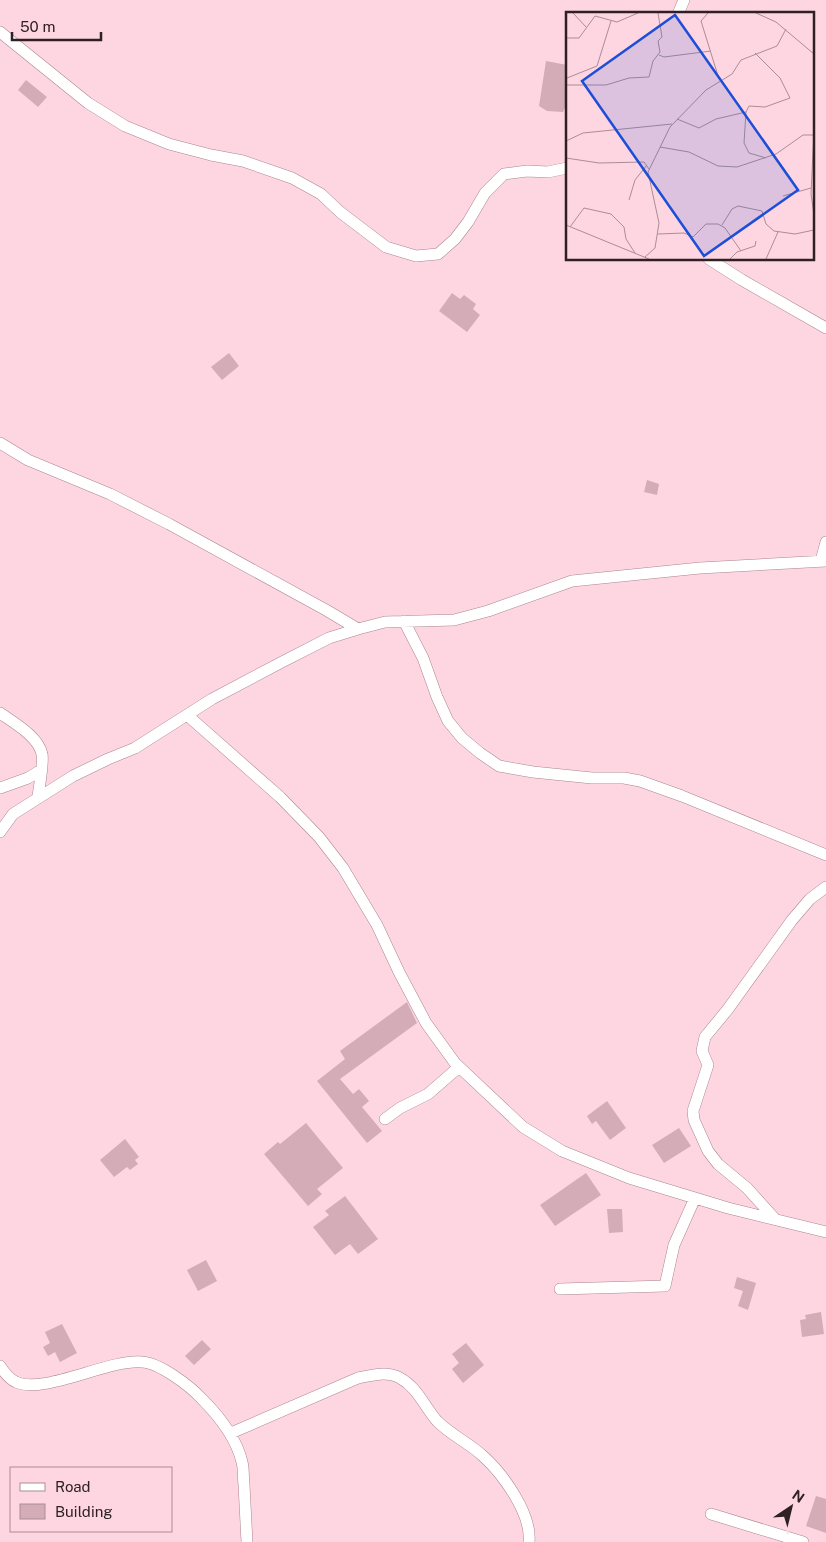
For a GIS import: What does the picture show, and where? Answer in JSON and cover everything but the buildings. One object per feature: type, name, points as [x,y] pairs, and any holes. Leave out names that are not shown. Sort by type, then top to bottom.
[{"type":"street","points":[[679,12],[684,0]]},
{"type":"street","points":[[0,32],[88,103],[124,126],[169,144],[266,167],[292,178],[321,194],[340,212],[386,247],[416,256],[438,254],[454,239],[468,222],[485,194],[504,174],[566,169]]},
{"type":"street","points":[[711,260],[826,328]]},
{"type":"street","points":[[0,443],[28,460],[110,494],[169,524],[358,629]]},
{"type":"street","points":[[0,832],[12,814],[73,776],[135,748],[212,699],[329,638],[385,622],[454,620],[488,611],[572,581],[700,568],[823,561],[826,542]]},
{"type":"street","points":[[404,621],[423,658],[448,721],[462,738],[500,766],[533,772],[592,778],[624,778],[640,781],[682,796],[826,855]]},
{"type":"street","points":[[0,713],[15,723],[39,746],[43,755],[38,797]]},
{"type":"street","points":[[187,715],[280,797],[319,837],[343,868],[377,925],[399,972],[426,1022],[459,1067],[523,1127],[562,1151],[629,1178],[695,1198],[826,1232]]},
{"type":"street","points":[[0,788],[28,778],[41,770]]},
{"type":"street","points":[[774,1218],[747,1188],[718,1164],[708,1151],[694,1120],[694,1111],[708,1065],[702,1051],[705,1036],[728,1009],[792,920],[810,900],[826,887]]},
{"type":"street","points":[[385,1119],[400,1108],[428,1094],[459,1067]]},
{"type":"street","points":[[560,1289],[665,1286],[674,1245],[695,1198]]},
{"type":"street","points":[[0,1366],[16,1382],[37,1385],[97,1369],[142,1362],[157,1367],[185,1384],[216,1413],[231,1433],[242,1463],[247,1542]]},
{"type":"street","points":[[231,1433],[358,1378],[374,1374],[388,1374],[398,1377],[411,1384],[438,1422],[484,1456],[510,1488],[525,1516],[530,1534],[529,1542]]},
{"type":"street","points":[[711,1514],[803,1542]]}]
